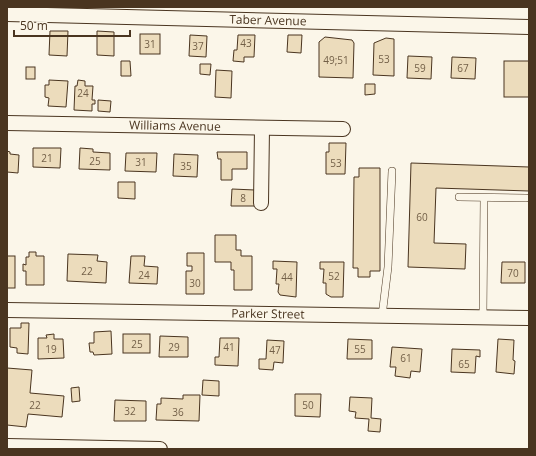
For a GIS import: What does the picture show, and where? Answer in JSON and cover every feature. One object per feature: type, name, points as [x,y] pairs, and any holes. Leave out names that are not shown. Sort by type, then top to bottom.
[{"type":"street","name":"Taber Avenue","points":[[7,14],[529,26]]},
{"type":"street","name":"Williams Avenue","points":[[7,123],[343,130]]},
{"type":"street","points":[[261,203],[262,128]]},
{"type":"street","name":"Parker Street","points":[[7,310],[529,318]]},
{"type":"street","points":[[7,446],[160,449]]},
{"type":"lane","points":[[382,316],[388,267],[392,171]]},
{"type":"lane","points":[[459,197],[526,198]]},
{"type":"lane","points":[[483,317],[484,198]]},
{"type":"building","points":[[50,31],[68,31],[67,56],[49,55]]},
{"type":"building","points":[[97,31],[114,32],[114,56],[97,55]]},
{"type":"building","points":[[140,34],[160,34],[160,54],[140,54]]},
{"type":"building","points":[[190,35],[207,36],[206,57],[189,56]]},
{"type":"building","points":[[238,35],[255,35],[254,57],[244,57],[244,62],[233,61],[234,50],[237,50]]},
{"type":"building","points":[[288,35],[302,35],[301,53],[287,52]]},
{"type":"building","points":[[325,37],[352,40],[354,43],[353,78],[319,77],[319,42]]},
{"type":"building","points":[[386,38],[394,39],[394,76],[373,75],[374,43]]},
{"type":"building","points":[[408,56],[432,57],[431,79],[407,78]]},
{"type":"building","points":[[452,57],[476,58],[475,79],[451,78]]},
{"type":"building","points":[[121,61],[130,61],[131,76],[121,76]]},
{"type":"building","points":[[504,61],[529,61],[529,97],[504,97]]},
{"type":"building","points":[[200,64],[211,64],[210,75],[200,74]]},
{"type":"building","points":[[26,67],[35,67],[35,79],[26,79]]},
{"type":"building","points":[[216,70],[232,71],[231,98],[215,97]]},
{"type":"building","points":[[49,80],[68,81],[66,107],[48,106],[49,98],[45,97],[45,85],[49,85]]},
{"type":"building","points":[[78,80],[85,81],[85,86],[93,86],[92,100],[95,100],[95,104],[92,104],[92,111],[74,110],[75,86],[77,86]]},
{"type":"building","points":[[365,84],[375,84],[375,94],[365,95]]},
{"type":"building","points":[[98,100],[111,101],[110,112],[98,111]]},
{"type":"building","points":[[329,143],[346,143],[345,174],[326,174],[326,152],[329,152]]},
{"type":"building","points":[[33,148],[61,148],[60,168],[33,167]]},
{"type":"building","points":[[80,148],[93,149],[93,152],[110,153],[110,170],[79,169]]},
{"type":"building","points":[[7,151],[10,152],[10,154],[19,155],[18,173],[7,172]]},
{"type":"building","points":[[217,152],[247,152],[247,169],[232,169],[232,180],[221,180],[221,159],[218,159]]},
{"type":"building","points":[[126,153],[157,153],[156,172],[125,171]]},
{"type":"building","points":[[174,154],[198,155],[197,177],[173,176]]},
{"type":"building","points":[[411,163],[529,167],[529,191],[436,188],[434,243],[466,244],[465,269],[408,267]]},
{"type":"building","points":[[359,168],[380,168],[380,271],[370,271],[370,277],[358,277],[358,268],[353,268],[354,177],[359,177]]},
{"type":"building","points":[[118,182],[135,182],[135,199],[118,198]]},
{"type":"building","points":[[232,189],[255,190],[255,206],[231,206]]},
{"type":"building","points":[[215,235],[236,235],[236,250],[241,250],[241,256],[252,256],[252,290],[234,290],[234,270],[231,270],[231,262],[215,262]]},
{"type":"building","points":[[29,252],[36,252],[36,256],[44,256],[44,285],[26,285],[26,271],[23,271],[23,264],[26,265],[26,257],[29,257]]},
{"type":"building","points":[[187,253],[204,253],[204,294],[186,294],[186,271],[192,271],[192,266],[187,266]]},
{"type":"building","points":[[68,254],[98,255],[97,261],[107,262],[106,283],[67,281]]},
{"type":"building","points":[[7,256],[15,256],[15,288],[7,288]]},
{"type":"building","points":[[131,256],[145,256],[144,266],[158,267],[157,284],[129,283]]},
{"type":"building","points":[[273,261],[297,262],[296,297],[280,295],[278,292],[279,284],[276,284],[277,269],[273,269]]},
{"type":"building","points":[[320,262],[344,262],[343,297],[331,297],[326,294],[326,283],[323,283],[324,269],[320,269]]},
{"type":"building","points":[[502,262],[525,262],[525,283],[501,283]]},
{"type":"building","points":[[21,323],[29,323],[28,354],[17,353],[17,348],[10,347],[10,328],[21,328]]},
{"type":"building","points":[[111,331],[112,354],[94,355],[93,352],[90,352],[89,343],[94,343],[94,332]]},
{"type":"building","points":[[54,334],[54,339],[63,339],[64,358],[38,359],[38,338],[47,338],[46,335]]},
{"type":"building","points":[[123,334],[150,334],[150,353],[123,353]]},
{"type":"building","points":[[160,336],[188,337],[188,357],[159,357]]},
{"type":"building","points":[[220,338],[239,338],[238,366],[215,365],[215,357],[219,357]]},
{"type":"building","points":[[348,339],[372,340],[372,359],[347,359]]},
{"type":"building","points":[[498,339],[514,340],[514,374],[496,372]]},
{"type":"building","points":[[267,340],[284,341],[283,363],[274,362],[273,370],[259,369],[259,359],[266,359]]},
{"type":"building","points":[[392,347],[422,349],[420,372],[411,371],[410,378],[395,376],[396,367],[390,367]]},
{"type":"building","points":[[452,349],[480,350],[480,357],[476,356],[475,373],[451,372]]},
{"type":"building","points":[[7,368],[32,370],[30,393],[64,396],[62,417],[28,414],[26,427],[7,425]]},
{"type":"building","points":[[203,380],[219,381],[219,396],[202,395]]},
{"type":"building","points":[[79,387],[80,401],[72,402],[71,388]]},
{"type":"building","points":[[295,394],[321,394],[320,417],[295,416]]},
{"type":"building","points":[[183,395],[200,395],[199,421],[156,420],[157,404],[161,404],[161,398],[183,399]]},
{"type":"building","points":[[350,397],[372,398],[371,418],[381,419],[380,432],[368,431],[369,419],[355,418],[356,412],[349,411]]},
{"type":"building","points":[[115,400],[146,401],[146,421],[114,421]]}]
